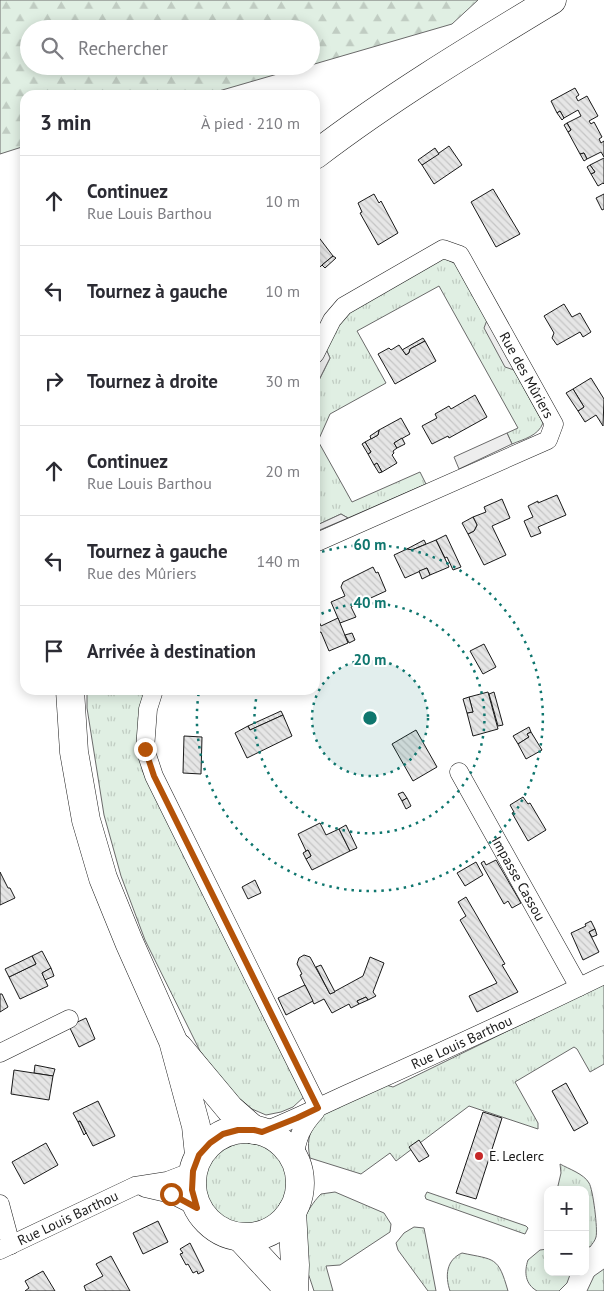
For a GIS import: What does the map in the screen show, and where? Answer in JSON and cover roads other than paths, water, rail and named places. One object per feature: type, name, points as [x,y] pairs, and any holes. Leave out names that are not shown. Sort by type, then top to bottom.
[{"type":"main road","points":[[320,151],[362,119],[474,47],[552,0]]},
{"type":"main road","points":[[70,695],[74,752],[86,820],[102,878],[173,1041],[196,1126],[196,1163],[192,1190],[197,1208],[208,1222],[222,1232],[240,1237],[270,1232],[282,1223],[292,1211],[300,1187],[299,1174],[294,1159],[284,1145],[270,1135],[258,1131],[238,1130],[223,1134],[210,1143],[196,1163]]},
{"type":"main road","points":[[173,1041],[230,1110],[258,1131]]},
{"type":"main road","points":[[292,1211],[295,1265],[294,1291]]},
{"type":"main road","points":[[240,1237],[290,1291]]},
{"type":"street","name":"Rue des Mûriers","points":[[320,344],[332,320],[344,306],[444,249],[454,252],[460,255],[554,424],[548,440],[320,541]]},
{"type":"street","points":[[152,695],[148,709],[145,749],[154,776],[318,1108]]},
{"type":"street","name":"Impasse Cassou","points":[[459,772],[579,987]]},
{"type":"street","name":"Rue Louis Barthou","points":[[258,1131],[297,1118],[482,1034],[604,974]]},
{"type":"street","points":[[0,1053],[69,1019]]},
{"type":"street","name":"Rue Louis Barthou","points":[[294,1159],[297,1142],[305,1123],[318,1108]]},
{"type":"street","name":"Rue Louis Barthou","points":[[6,1248],[135,1186],[167,1181],[196,1163]]},
{"type":"street","name":"Rue Louis Barthou","points":[[135,1186],[171,1194],[197,1208]]},
{"type":"street","points":[[0,1204],[6,1248]]},
{"type":"place","name":"E. Leclerc","points":[[479,1156]]}]
